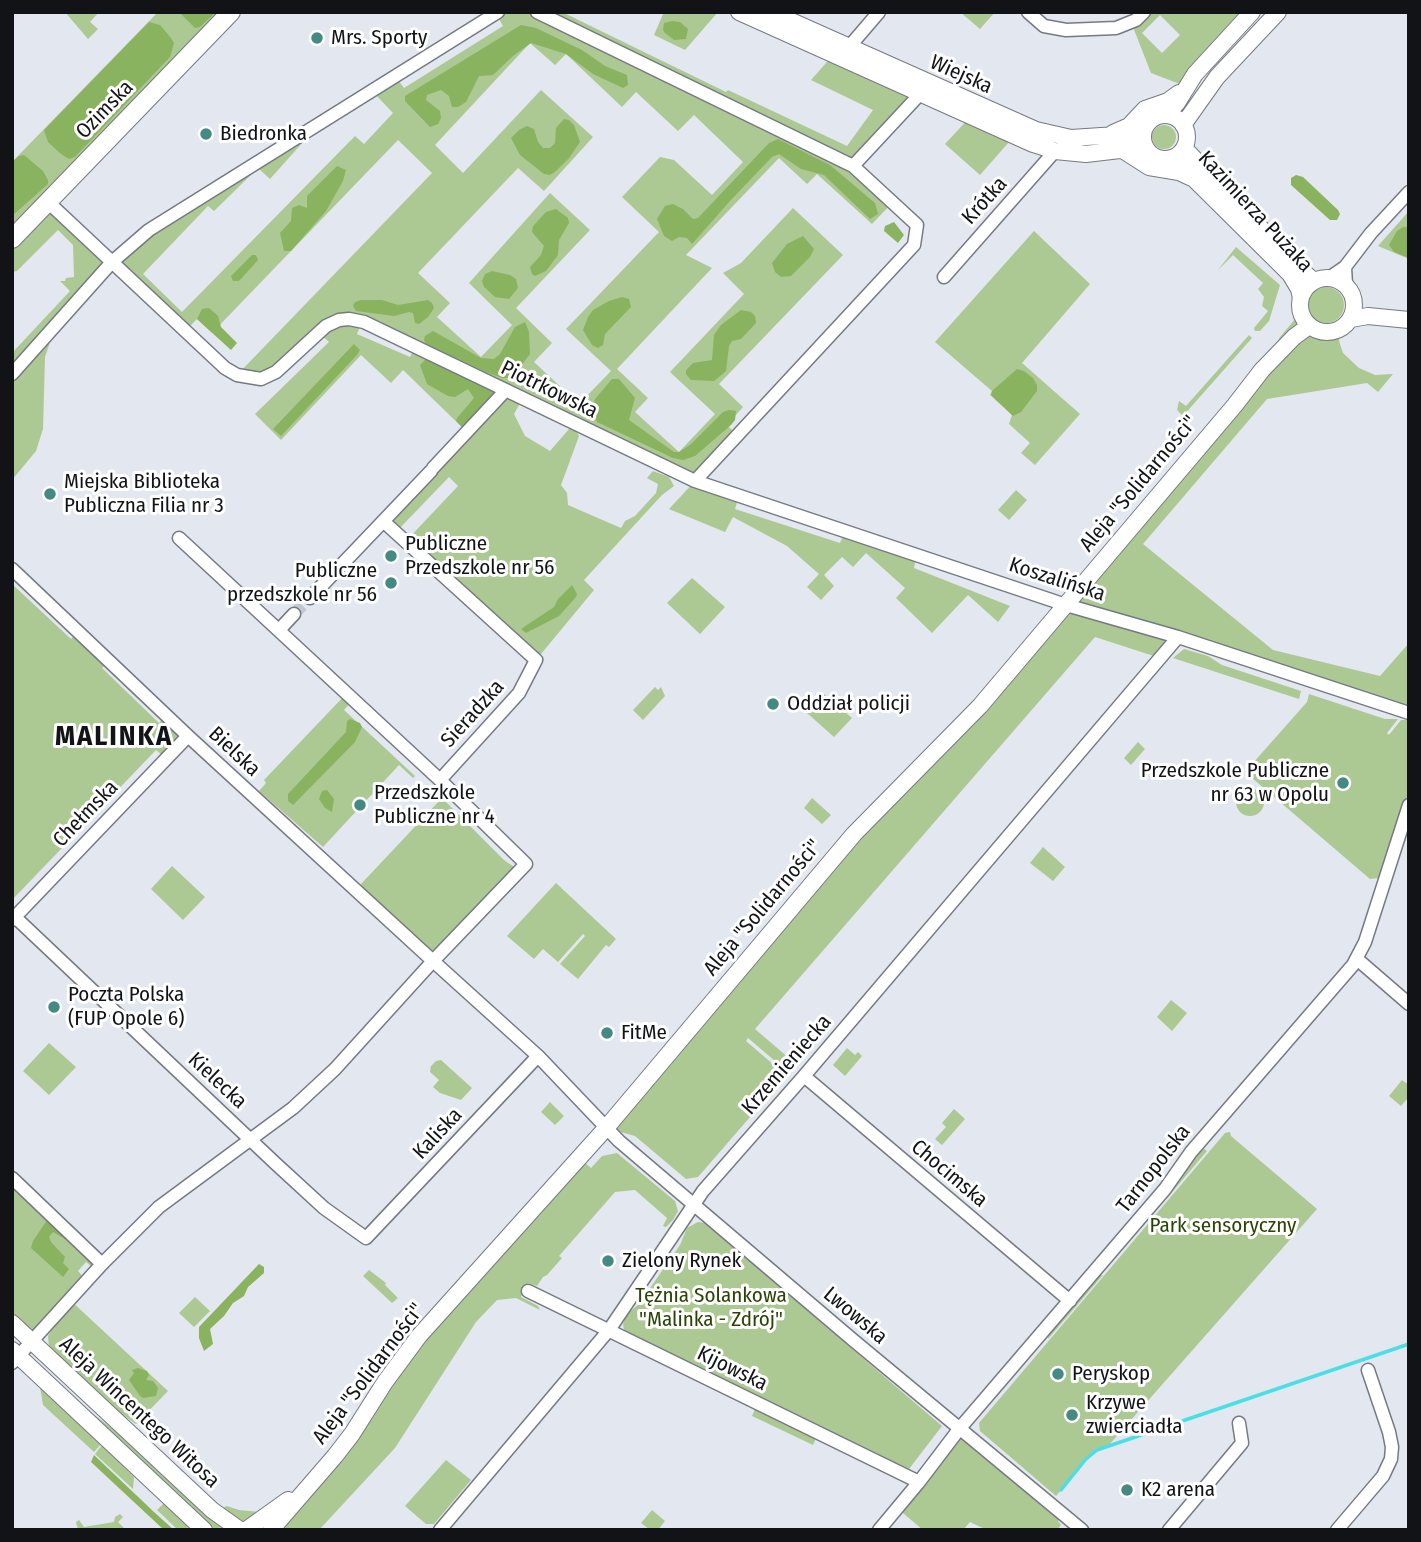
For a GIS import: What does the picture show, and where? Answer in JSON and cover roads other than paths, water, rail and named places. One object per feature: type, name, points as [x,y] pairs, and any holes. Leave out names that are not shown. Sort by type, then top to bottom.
[{"type":"main road","name":"Ozimska","points":[[12,239],[231,12]]},
{"type":"street","points":[[12,374],[112,262],[149,230],[498,12]]},
{"type":"street","points":[[537,12],[853,166],[918,225],[914,245],[695,481]]},
{"type":"street","name":"Wiejska","points":[[739,12],[1033,144],[1055,151],[1086,154],[1124,151],[1144,139]]},
{"type":"street","name":"Wiejska","points":[[771,12],[1036,130],[1065,138],[1111,134],[1144,139]]},
{"type":"street","points":[[849,47],[879,12]]},
{"type":"street","points":[[1028,12],[1044,26],[1066,30],[1116,28],[1136,20],[1144,12]]},
{"type":"street","points":[[1111,134],[1129,126],[1144,109],[1171,100],[1252,12]]},
{"type":"street","points":[[1183,125],[1203,94],[1278,12]]},
{"type":"street","points":[[1166,114],[1179,120],[1187,136],[1179,153],[1160,159],[1149,153],[1144,139],[1152,119],[1166,114],[1177,103],[1185,86]]},
{"type":"street","name":"Wiejska","points":[[853,166],[921,93]]},
{"type":"street","points":[[1124,151],[1149,167],[1203,177],[1195,123],[1203,94]]},
{"type":"street","name":"Krótka","points":[[944,277],[1055,151]]},
{"type":"street","name":"Kazimierza Pużaka","points":[[1179,153],[1300,269],[1322,280]]},
{"type":"street","name":"Kazimierza Pużaka","points":[[1203,177],[1292,277],[1299,289],[1304,312]]},
{"type":"street","points":[[1345,267],[1346,285],[1353,310],[1341,329],[1321,332],[1304,312],[1308,286],[1345,267],[1371,233],[1409,192]]},
{"type":"street","name":"Piotrkowska","points":[[48,202],[225,368],[237,375],[261,379],[276,372],[326,326],[339,320],[364,322],[695,481]]},
{"type":"street","points":[[1322,280],[1346,285]]},
{"type":"street","points":[[1353,310],[1409,318]]},
{"type":"street","name":"Aleja \"Solidarności\"","points":[[271,1530],[352,1434],[385,1382],[419,1336],[606,1128],[854,834],[980,706],[1235,405],[1262,370],[1280,337],[1304,312]]},
{"type":"street","points":[[310,598],[506,390]]},
{"type":"street","name":"Koszalińska","points":[[695,481],[1066,605],[1178,637],[1409,713]]},
{"type":"street","name":"Sieradzka","points":[[179,538],[440,780],[519,693],[536,660],[383,521]]},
{"type":"street","name":"Bielska","points":[[12,569],[188,736],[538,1056],[606,1128]]},
{"type":"street","points":[[279,630],[295,614]]},
{"type":"street","name":"Krzemieniecka","points":[[440,1530],[609,1330],[694,1203],[1178,637]]},
{"type":"street","name":"Chełmska","points":[[14,918],[188,736]]},
{"type":"street","points":[[14,1357],[159,1207],[293,1108],[335,1069],[526,864],[440,780]]},
{"type":"street","name":"Tarnopolska","points":[[879,1530],[960,1428],[1165,1189],[1198,1143],[1357,959],[1368,934],[1409,804]]},
{"type":"street","name":"Kielecka","points":[[14,918],[324,1208],[366,1238]]},
{"type":"street","points":[[1357,959],[1409,1004]]},
{"type":"street","name":"Kaliska","points":[[366,1238],[538,1056]]},
{"type":"street","name":"Chocimska","points":[[804,1076],[1070,1301]]},
{"type":"street","name":"Lwowska","points":[[606,1128],[853,1340],[1082,1530]]},
{"type":"street","points":[[12,1178],[102,1264]]},
{"type":"street","name":"Kijowska","points":[[528,1291],[919,1482]]},
{"type":"street","name":"Aleja Wincentego Witosa","points":[[12,1323],[198,1497],[240,1530]]},
{"type":"street","name":"Aleja Wincentego Witosa","points":[[14,1357],[204,1530]]},
{"type":"street","points":[[1337,1530],[1383,1476],[1391,1458],[1389,1432],[1368,1370]]},
{"type":"street","points":[[1168,1530],[1242,1443],[1239,1423]]},
{"type":"street","name":"Aleja \"Solidarności\"","points":[[246,1530],[310,1484]]},
{"type":"waterway","points":[[1061,1490],[1086,1459],[1097,1450],[1409,1344]]},
{"type":"tunnel","points":[[294,614],[310,598]]},
{"type":"place","name":"Mrs. Sporty","points":[[317,38]]},
{"type":"place","name":"Biedronka","points":[[206,134]]},
{"type":"place","name":"Miejska Biblioteka Publiczna Filia nr 3","points":[[50,494]]},
{"type":"place","name":"Publiczne Przedszkole nr 56","points":[[391,556]]},
{"type":"place","name":"Publiczne przedszkole nr 56","points":[[391,583]]},
{"type":"place","name":"Oddział policji","points":[[773,704]]},
{"type":"place","name":"Przedszkole Publiczne nr 63 w Opolu","points":[[1343,783]]},
{"type":"place","name":"Przedszkole Publiczne nr 4","points":[[360,805]]},
{"type":"place","name":"Poczta Polska (FUP Opole 6)","points":[[54,1007]]},
{"type":"place","name":"FitMe","points":[[607,1033]]},
{"type":"place","name":"Zielony Rynek","points":[[608,1261]]},
{"type":"place","name":"Peryskop","points":[[1058,1374]]},
{"type":"place","name":"Krzywe zwierciadła","points":[[1072,1415]]},
{"type":"place","name":"K2 arena","points":[[1127,1490]]},
{"type":"district","name":"MALINKA","points":[[114,737]]},
{"type":"park label","name":"Park sensoryczny","points":[[1223,1226]]},
{"type":"park label","name":"Tężnia Solankowa \"Malinka - Zdrój\"","points":[[711,1308]]}]
